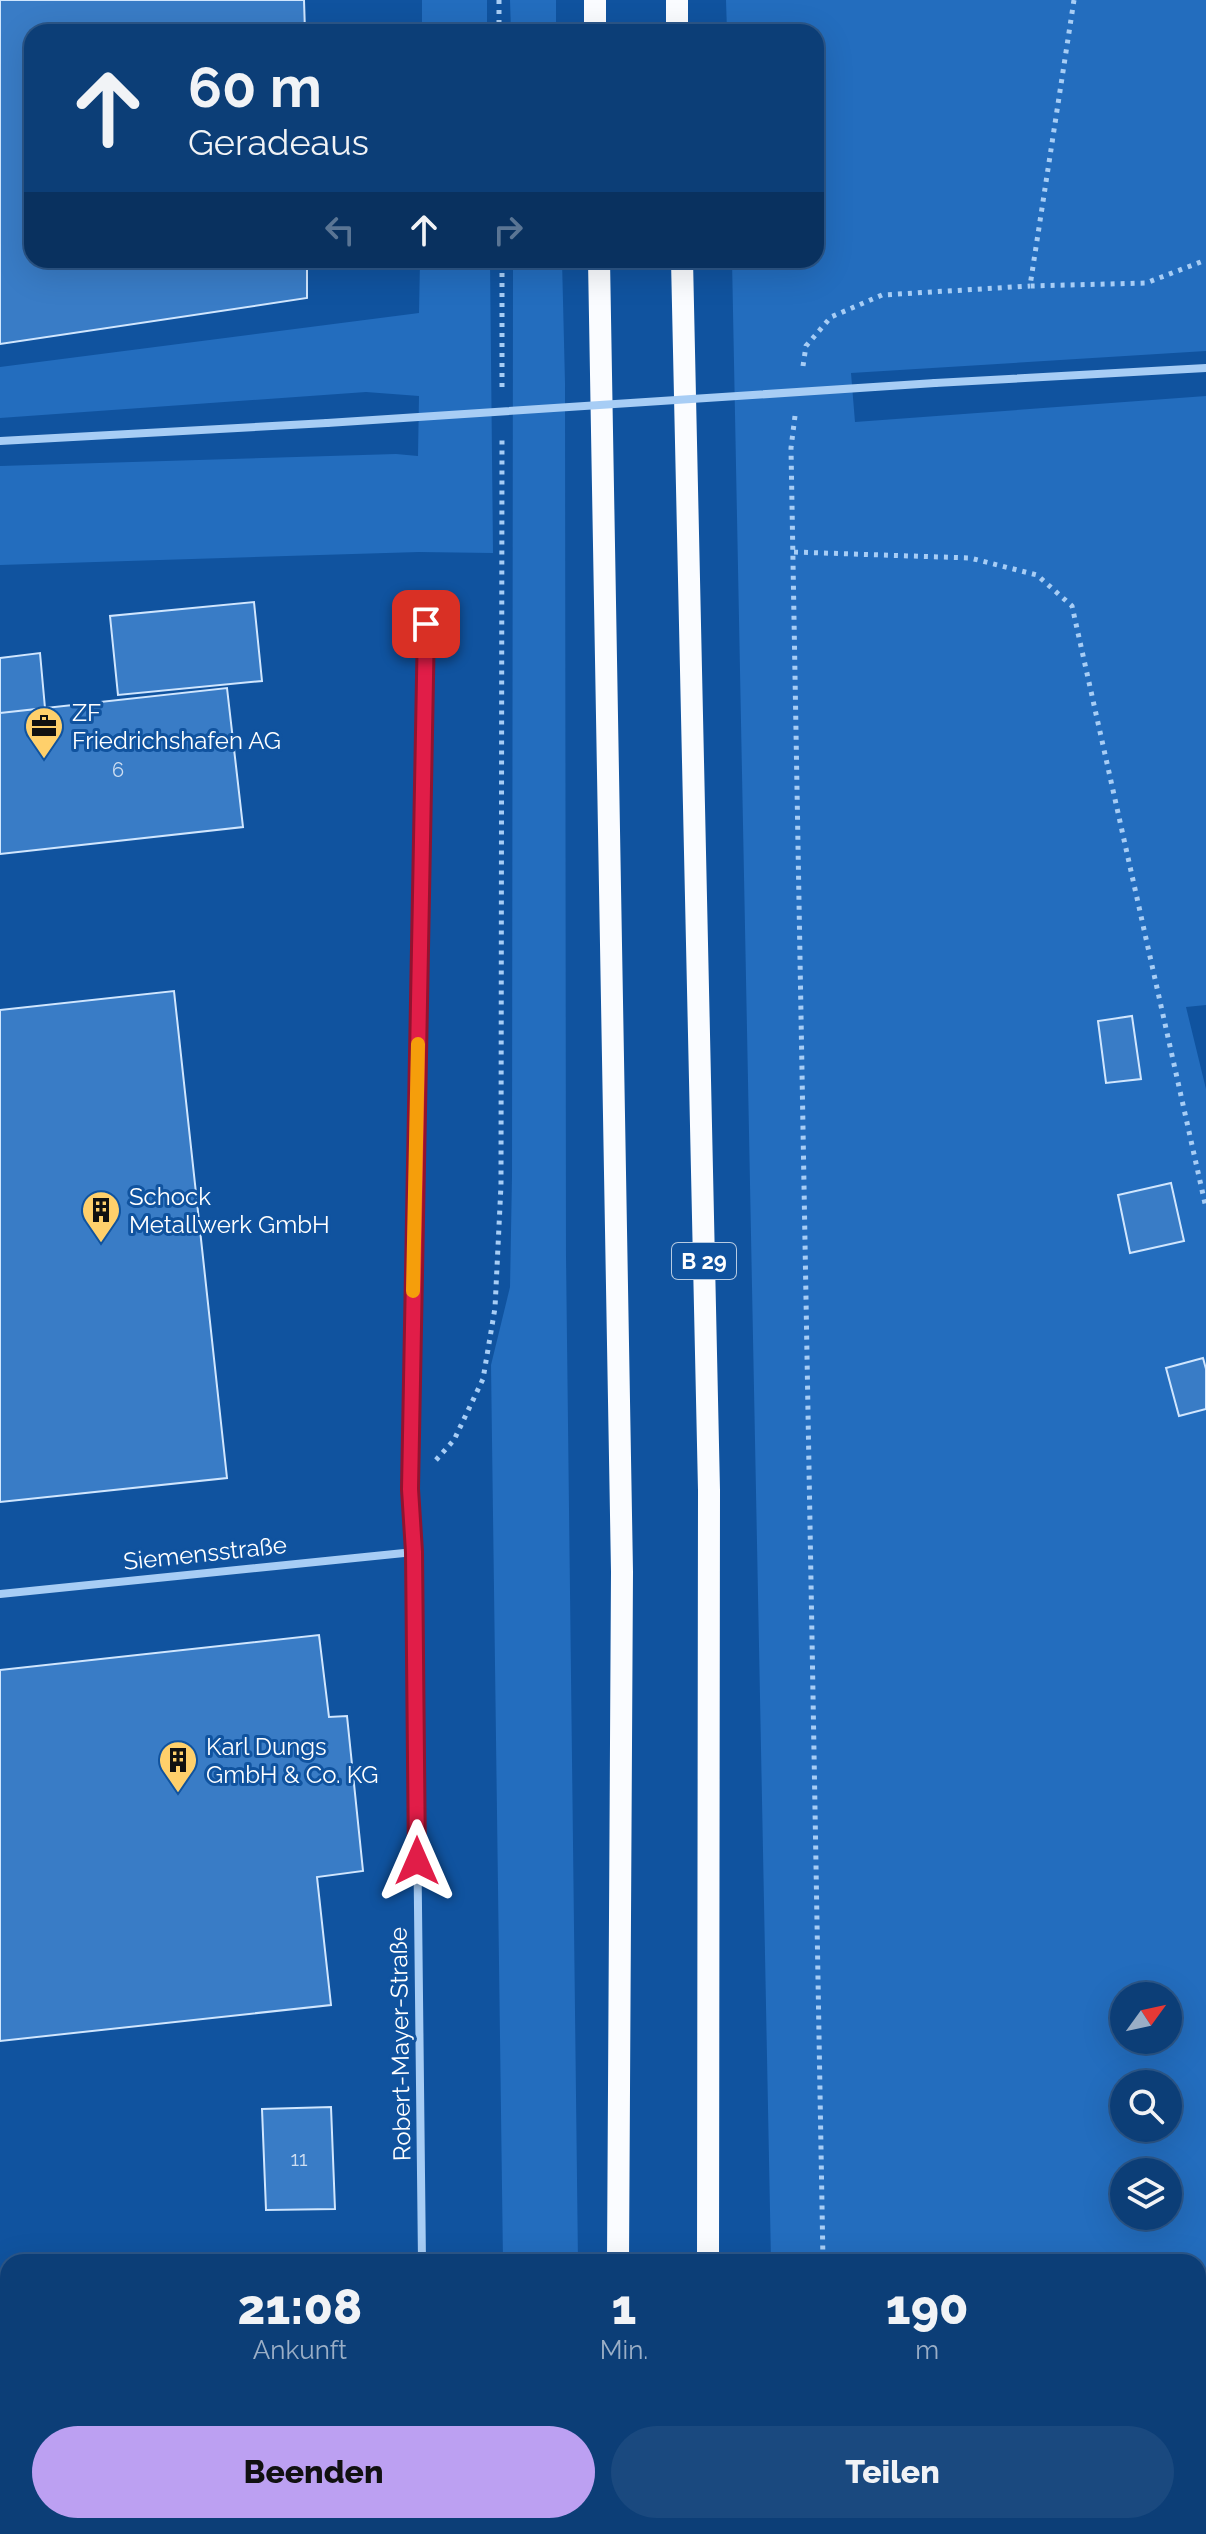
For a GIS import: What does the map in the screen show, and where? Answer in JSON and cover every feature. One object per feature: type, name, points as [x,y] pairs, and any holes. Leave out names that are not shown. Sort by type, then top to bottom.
[{"type":"highway","points":[[595,0],[595,24]]},
{"type":"highway","points":[[677,0],[677,24]]},
{"type":"highway","points":[[599,268],[622,1572],[618,2254]]},
{"type":"highway","name":"B 29","points":[[682,268],[709,1490],[708,2254]]},
{"type":"street","points":[[0,441],[1206,368]]},
{"type":"street","name":"Robert-Mayer-Straße","points":[[410,1489],[414,1552],[422,2254]]},
{"type":"street","name":"Siemensstraße","points":[[0,1594],[414,1552]]},
{"type":"lane","points":[[410,1489],[426,624]]},
{"type":"path","points":[[499,0],[499,24]]},
{"type":"path","points":[[1030,286],[1074,0]]},
{"type":"path","points":[[801,375],[806,346],[831,317],[882,295],[1146,283],[1206,260]]},
{"type":"path","points":[[502,268],[502,388]]},
{"type":"path","points":[[797,404],[791,448],[823,2254]]},
{"type":"path","points":[[410,1489],[454,1440],[483,1379],[495,1308],[501,1185],[502,435]]},
{"type":"path","points":[[794,552],[970,558],[1037,575],[1072,606],[1206,1208]]},
{"type":"shaded area","points":[[422,0],[487,0],[487,24],[422,24]]},
{"type":"shaded area","points":[[510,0],[556,0],[556,24],[511,24]]},
{"type":"shaded area","points":[[726,0],[1206,0],[1206,351],[851,373],[855,422],[1206,396],[1206,1005],[1186,1007],[1206,1089],[1206,2254],[771,2254],[732,268],[824,268],[824,24],[727,24]]},
{"type":"shaded area","points":[[420,268],[490,268],[493,553],[419,552],[0,565],[0,466],[396,454],[418,456],[419,396],[366,392],[0,418],[0,367],[419,313]]},
{"type":"shaded area","points":[[513,268],[562,268],[566,1256],[578,2254],[503,2254],[491,1365],[510,1287]]},
{"type":"building","points":[[0,0],[304,0],[305,24],[24,24],[24,268],[307,268],[307,298],[0,344]]},
{"type":"building","points":[[254,602],[262,681],[118,695],[110,616]]},
{"type":"building","points":[[40,653],[45,708],[0,713],[0,658]]},
{"type":"building","points":[[227,688],[243,827],[0,854],[0,713]]},
{"type":"building","name":"Schock Metallwerk GmbH","points":[[174,991],[227,1478],[0,1502],[0,1010]]},
{"type":"building","points":[[1132,1016],[1141,1079],[1106,1083],[1098,1021]]},
{"type":"building","points":[[1171,1183],[1184,1241],[1130,1253],[1118,1195]]},
{"type":"building","points":[[1203,1358],[1206,1409],[1179,1416],[1166,1368]]},
{"type":"building","name":"Karl Dungs GmbH & Co. KG","points":[[319,1635],[329,1717],[347,1716],[363,1871],[317,1877],[331,2005],[0,2041],[0,1670]]},
{"type":"building","points":[[331,2107],[335,2209],[266,2210],[262,2109]]},
{"type":"slow traffic","points":[[413,1291],[418,1044]]},
{"type":"place","name":"ZF Friedrichshafen AG","points":[[44,760]]},
{"type":"place","name":"Schock Metallwerk GmbH","points":[[101,1244]]},
{"type":"place","name":"Karl Dungs GmbH & Co. KG","points":[[178,1794]]},
{"type":"route","points":[[417,1861],[414,1552],[410,1489],[426,624]]}]
